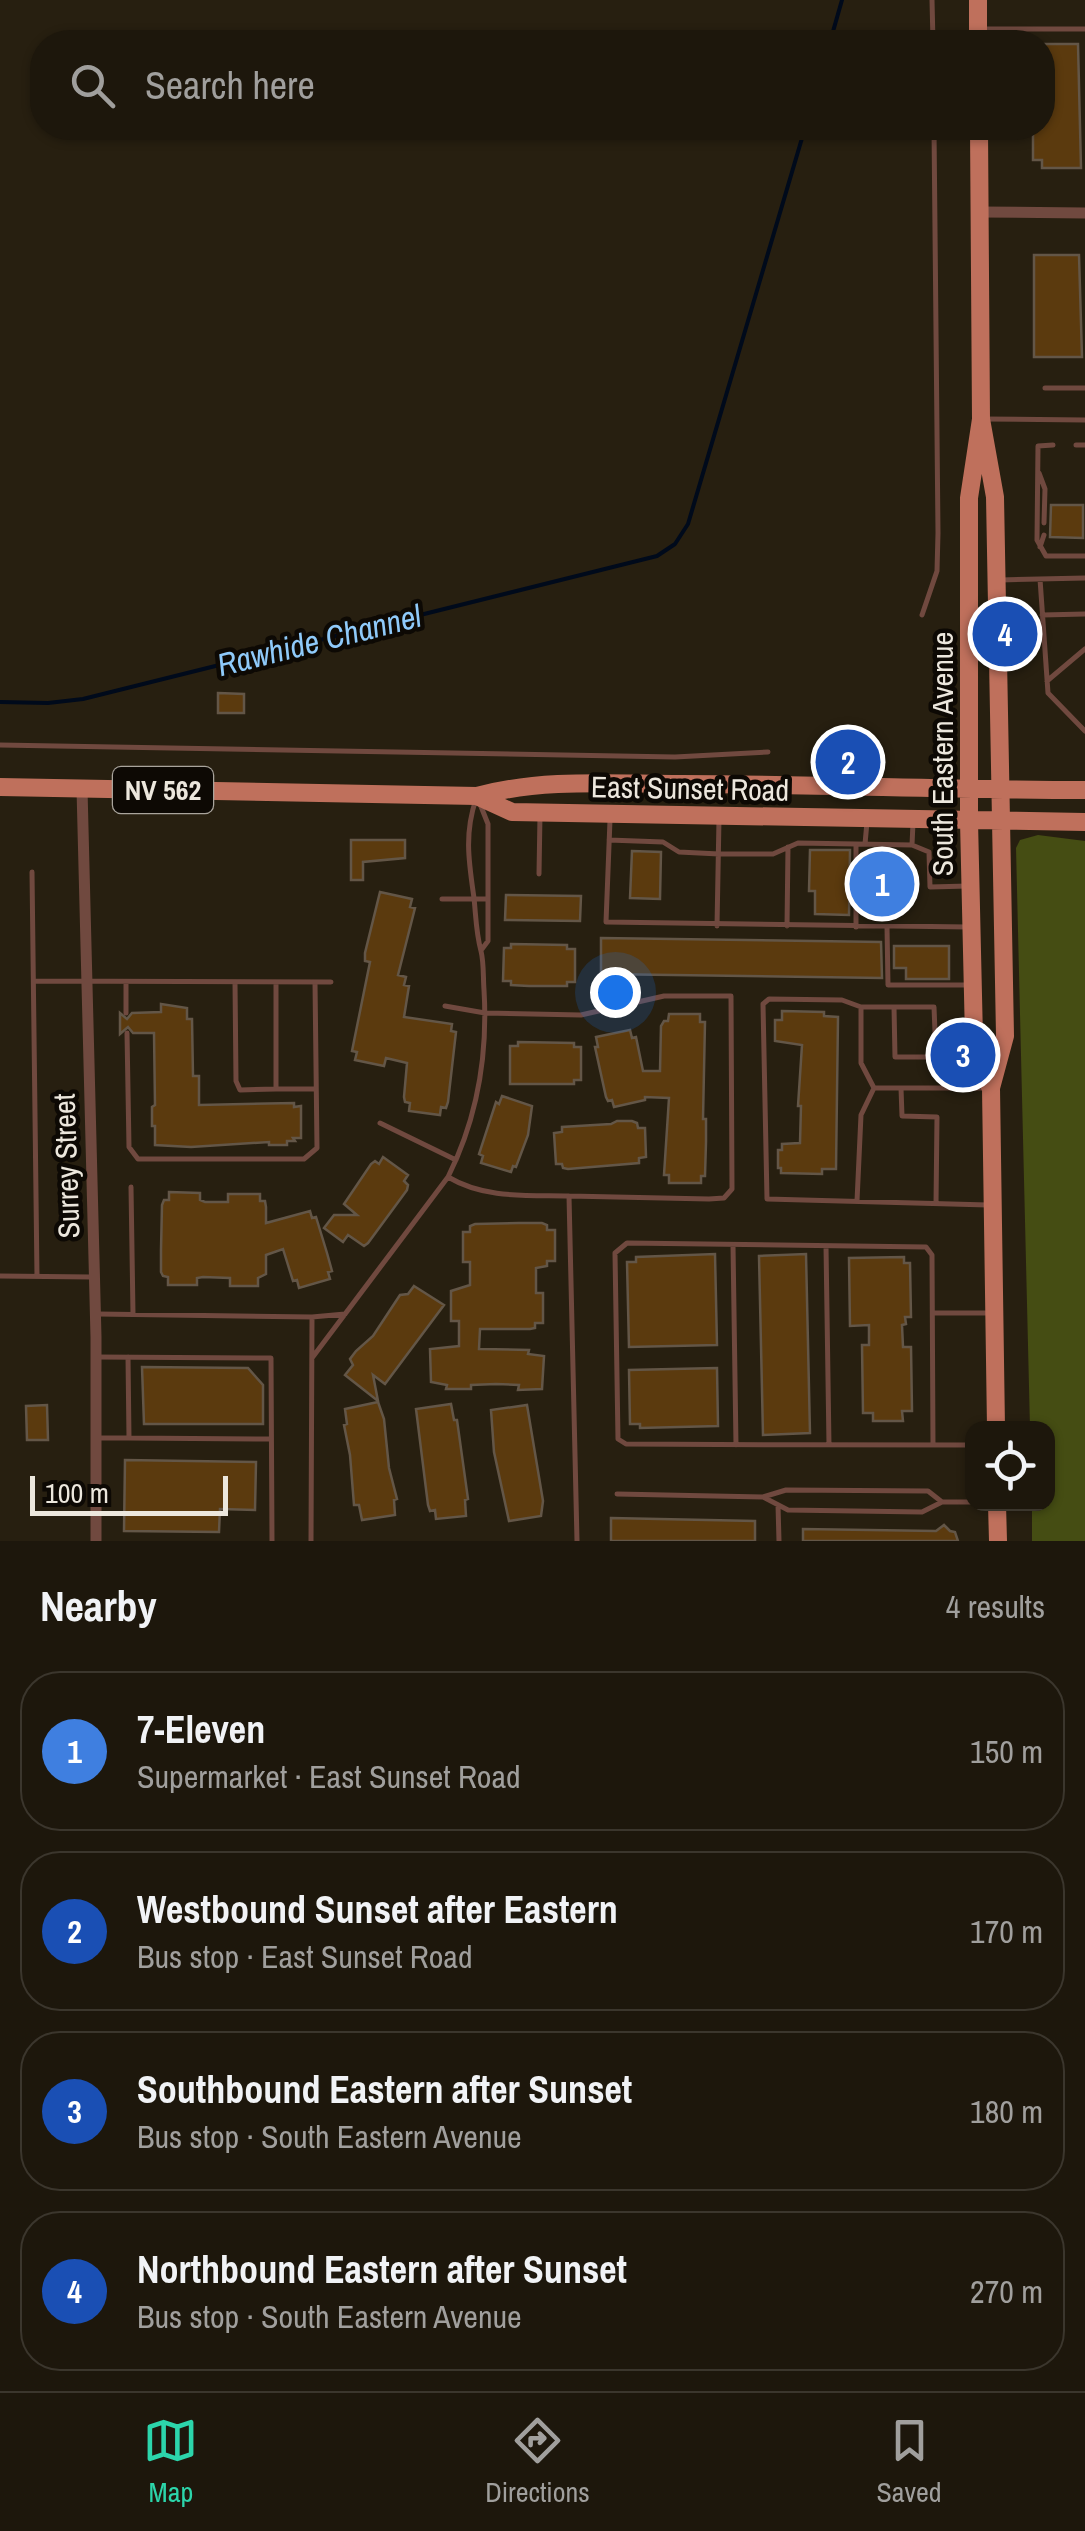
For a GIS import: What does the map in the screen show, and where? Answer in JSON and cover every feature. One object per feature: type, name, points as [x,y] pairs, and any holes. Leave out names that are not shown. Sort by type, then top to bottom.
[{"type":"main road","points":[[978,0],[978,30]]},
{"type":"main road","name":"South Eastern Avenue","points":[[978,140],[981,419],[969,498],[969,821],[974,1038],[990,1088]]},
{"type":"main road","name":"South Eastern Avenue","points":[[981,419],[995,498],[1004,1036],[990,1088],[996,1421]]},
{"type":"main road","name":"East Sunset Road","points":[[0,788],[477,796],[517,786],[581,784],[1085,790]]},
{"type":"main road","name":"East Sunset Road","points":[[477,796],[512,812],[1085,822]]},
{"type":"main road","points":[[998,1511],[998,1541]]},
{"type":"street","points":[[979,212],[1085,213]]},
{"type":"street","name":"Surrey Street","points":[[82,788],[96,1314],[96,1541]]},
{"type":"lane","points":[[932,0],[933,30]]},
{"type":"lane","points":[[1055,31],[1085,29]]},
{"type":"lane","points":[[922,615],[937,570],[938,533],[934,140]]},
{"type":"lane","points":[[1045,388],[1085,388]]},
{"type":"lane","points":[[981,419],[1085,420]]},
{"type":"lane","points":[[1053,445],[1038,446],[1036,540],[1046,556],[1085,556]]},
{"type":"lane","points":[[1076,445],[1085,445]]},
{"type":"lane","points":[[1038,470],[1045,489],[1044,523]]},
{"type":"lane","points":[[1040,547],[1044,536]]},
{"type":"lane","points":[[997,580],[1085,578]]},
{"type":"lane","points":[[1040,579],[1048,693],[1085,731]]},
{"type":"lane","points":[[1042,615],[1085,614]]},
{"type":"lane","points":[[1048,681],[1085,649]]},
{"type":"lane","points":[[0,745],[676,757],[768,752]]},
{"type":"lane","points":[[312,1358],[448,1177],[466,1140],[484,1064],[481,950],[476,941],[468,867],[468,824],[477,796]]},
{"type":"lane","points":[[477,796],[488,824],[488,941],[481,950]]},
{"type":"lane","points":[[539,874],[540,812]]},
{"type":"lane","points":[[610,814],[606,922],[971,927]]},
{"type":"lane","points":[[717,926],[719,816]]},
{"type":"lane","points":[[865,844],[867,819]]},
{"type":"lane","points":[[912,845],[914,820]]},
{"type":"lane","points":[[609,840],[663,842],[679,852],[719,854],[774,854],[798,843],[912,845],[929,852],[930,887],[970,886]]},
{"type":"lane","points":[[856,844],[856,927]]},
{"type":"lane","points":[[787,926],[788,848]]},
{"type":"lane","points":[[32,872],[37,1276]]},
{"type":"lane","points":[[442,900],[488,899]]},
{"type":"lane","points":[[888,927],[888,985],[973,985]]},
{"type":"lane","points":[[33,981],[331,982]]},
{"type":"lane","points":[[126,982],[126,1013]]},
{"type":"lane","points":[[235,982],[236,1081],[240,1090],[316,1089]]},
{"type":"lane","points":[[276,982],[276,1089]]},
{"type":"lane","points":[[127,1034],[128,1147],[138,1158],[304,1159],[317,1148],[314,982]]},
{"type":"lane","points":[[445,1006],[485,1013],[581,1015],[664,996],[731,996],[732,1189],[724,1198],[494,1194],[466,1188],[448,1177]]},
{"type":"lane","points":[[894,1007],[895,1057],[936,1057],[934,1007],[894,1007],[861,1007],[842,1000],[769,999],[764,1004],[767,1199],[991,1205]]},
{"type":"lane","points":[[861,1007],[861,1064],[874,1088]]},
{"type":"lane","points":[[874,1088],[990,1088]]},
{"type":"lane","points":[[857,1201],[861,1115],[874,1088]]},
{"type":"lane","points":[[901,1088],[902,1116],[937,1117],[936,1204]]},
{"type":"lane","points":[[380,1122],[456,1160]]},
{"type":"lane","points":[[131,1187],[133,1314]]},
{"type":"lane","points":[[570,1196],[577,1541]]},
{"type":"lane","points":[[934,1445],[932,1255],[926,1248],[627,1243],[615,1253],[618,1439],[626,1444],[828,1445],[934,1445],[965,1444]]},
{"type":"lane","points":[[733,1244],[736,1444]]},
{"type":"lane","points":[[826,1246],[828,1445]]},
{"type":"lane","points":[[0,1276],[94,1277]]},
{"type":"lane","points":[[934,1313],[993,1313]]},
{"type":"lane","points":[[96,1314],[345,1314]]},
{"type":"lane","points":[[311,1541],[312,1317]]},
{"type":"lane","points":[[96,1357],[271,1358],[272,1541]]},
{"type":"lane","points":[[128,1357],[129,1438]]},
{"type":"lane","points":[[96,1438],[272,1439]]},
{"type":"lane","points":[[617,1494],[763,1497],[786,1490],[928,1491],[942,1502]]},
{"type":"lane","points":[[763,1497],[788,1510],[922,1512],[942,1502],[965,1502]]},
{"type":"lane","points":[[778,1505],[779,1541]]},
{"type":"green space","points":[[1038,835],[1085,841],[1085,1541],[1032,1541],[1032,1511],[1055,1511],[1055,1421],[1030,1421],[1016,848],[1020,840]]},
{"type":"building","points":[[1055,44],[1078,44],[1081,168],[1042,168],[1042,160],[1033,160],[1033,140],[1055,140]]},
{"type":"building","points":[[1034,255],[1079,255],[1082,357],[1034,357]]},
{"type":"building","points":[[1051,505],[1083,505],[1083,538],[1050,537]]},
{"type":"building","points":[[218,693],[244,694],[244,713],[218,713]]},
{"type":"building","points":[[351,840],[405,840],[405,858],[363,862],[363,880],[351,880]]},
{"type":"building","points":[[810,850],[850,850],[849,915],[815,914],[815,891],[809,891]]},
{"type":"building","points":[[632,851],[661,852],[660,899],[630,898]]},
{"type":"building","points":[[862,865],[896,866],[895,903],[862,902]]},
{"type":"building","points":[[380,892],[412,899],[410,907],[415,908],[398,975],[406,977],[404,985],[409,986],[404,1017],[452,1024],[451,1031],[456,1032],[448,1102],[446,1108],[441,1107],[440,1115],[409,1111],[410,1103],[404,1097],[407,1063],[386,1058],[384,1066],[355,1060],[357,1052],[352,1051],[370,962],[365,961],[365,953]]},
{"type":"building","points":[[506,895],[581,896],[580,921],[505,920]]},
{"type":"building","points":[[601,938],[881,942],[882,978],[601,974]]},
{"type":"building","points":[[511,944],[567,945],[567,949],[575,949],[575,982],[567,982],[567,986],[529,986],[503,981],[504,948],[511,948]]},
{"type":"building","points":[[894,946],[949,946],[949,979],[906,979],[906,968],[894,968]]},
{"type":"building","points":[[161,1004],[187,1008],[187,1019],[192,1019],[193,1076],[199,1076],[199,1105],[294,1103],[294,1107],[301,1106],[301,1138],[287,1141],[287,1145],[155,1145],[154,1033],[133,1033],[128,1027],[120,1034],[120,1013],[127,1019],[132,1013],[161,1012]]},
{"type":"building","points":[[782,1011],[824,1012],[824,1016],[838,1017],[836,1169],[822,1169],[822,1174],[781,1173],[778,1168],[782,1144],[800,1143],[801,1106],[802,1045],[775,1041],[775,1020],[782,1020]]},
{"type":"building","points":[[669,1014],[700,1014],[700,1022],[705,1022],[706,1142],[705,1176],[701,1176],[701,1183],[669,1183],[669,1175],[664,1175],[669,1098],[645,1097],[614,1107],[606,1097],[595,1047],[596,1037],[630,1030],[632,1038],[636,1037],[643,1071],[660,1071],[661,1026],[668,1021]]},
{"type":"building","points":[[518,1042],[574,1043],[574,1047],[581,1047],[581,1080],[574,1080],[574,1084],[510,1084],[510,1046],[518,1046]]},
{"type":"building","points":[[502,1096],[532,1106],[528,1135],[511,1172],[481,1163],[483,1156],[479,1154],[496,1102],[499,1104]]},
{"type":"building","points":[[632,1121],[638,1128],[645,1128],[646,1157],[639,1158],[639,1163],[568,1169],[556,1164],[554,1133],[562,1132],[562,1127]]},
{"type":"building","points":[[383,1157],[408,1175],[404,1181],[407,1190],[368,1243],[364,1246],[348,1235],[343,1242],[324,1228],[334,1215],[357,1215],[344,1204],[371,1164],[379,1164]]},
{"type":"building","points":[[169,1192],[200,1193],[200,1200],[205,1202],[228,1202],[228,1194],[260,1194],[260,1201],[265,1201],[266,1223],[310,1211],[312,1218],[316,1217],[327,1253],[330,1279],[299,1288],[283,1249],[266,1255],[266,1274],[258,1278],[258,1286],[230,1286],[230,1278],[203,1277],[197,1278],[197,1285],[168,1285],[168,1277],[161,1272],[161,1250],[162,1205],[169,1200]]},
{"type":"building","points":[[542,1223],[547,1230],[555,1230],[555,1261],[536,1268],[536,1293],[543,1293],[543,1323],[535,1323],[535,1328],[530,1329],[480,1329],[479,1349],[529,1350],[528,1354],[544,1356],[542,1389],[518,1390],[519,1385],[496,1384],[446,1389],[447,1385],[431,1382],[430,1349],[459,1346],[459,1321],[451,1321],[451,1291],[470,1285],[470,1262],[463,1262],[463,1232],[470,1232],[470,1226],[475,1224]]},
{"type":"building","points":[[715,1254],[717,1345],[629,1347],[627,1262],[636,1262],[636,1257]]},
{"type":"building","points":[[806,1254],[810,1433],[763,1435],[759,1256]]},
{"type":"building","points":[[904,1257],[904,1263],[910,1263],[911,1317],[905,1317],[906,1324],[902,1325],[903,1347],[911,1347],[912,1411],[902,1411],[903,1421],[873,1421],[873,1413],[863,1413],[862,1345],[869,1345],[869,1325],[850,1326],[849,1258]]},
{"type":"building","points":[[414,1286],[444,1305],[385,1384],[373,1375],[378,1401],[345,1375],[353,1365],[350,1359],[373,1336],[400,1295],[408,1294]]},
{"type":"building","points":[[142,1367],[248,1368],[263,1385],[263,1424],[144,1424]]},
{"type":"building","points":[[717,1368],[718,1426],[640,1428],[640,1424],[630,1424],[629,1370]]},
{"type":"building","points":[[378,1402],[397,1499],[395,1515],[362,1520],[359,1505],[354,1505],[345,1409]]},
{"type":"building","points":[[451,1404],[457,1420],[468,1499],[466,1516],[436,1519],[435,1510],[430,1511],[428,1505],[416,1409]]},
{"type":"building","points":[[47,1405],[48,1440],[27,1440],[26,1406]]},
{"type":"building","points":[[527,1405],[543,1501],[541,1516],[509,1521],[494,1452],[491,1410]]},
{"type":"building","points":[[125,1460],[256,1462],[255,1510],[220,1509],[219,1532],[124,1531]]},
{"type":"building","points":[[611,1518],[755,1521],[755,1541],[611,1541]]},
{"type":"building","points":[[944,1525],[955,1532],[958,1541],[803,1541],[803,1529],[936,1531]]},
{"type":"waterway","name":"Rawhide Channel","points":[[833,30],[842,0]]},
{"type":"waterway","name":"Rawhide Channel","points":[[0,702],[83,699],[657,556],[675,544],[688,524],[801,140]]},
{"type":"place","name":"Northbound Eastern after Sunset","points":[[1005,634]]},
{"type":"place","name":"Westbound Sunset after Eastern","points":[[848,762]]},
{"type":"place","name":"7-Eleven","points":[[882,884]]},
{"type":"place","name":"Southbound Eastern after Sunset","points":[[963,1055]]}]
